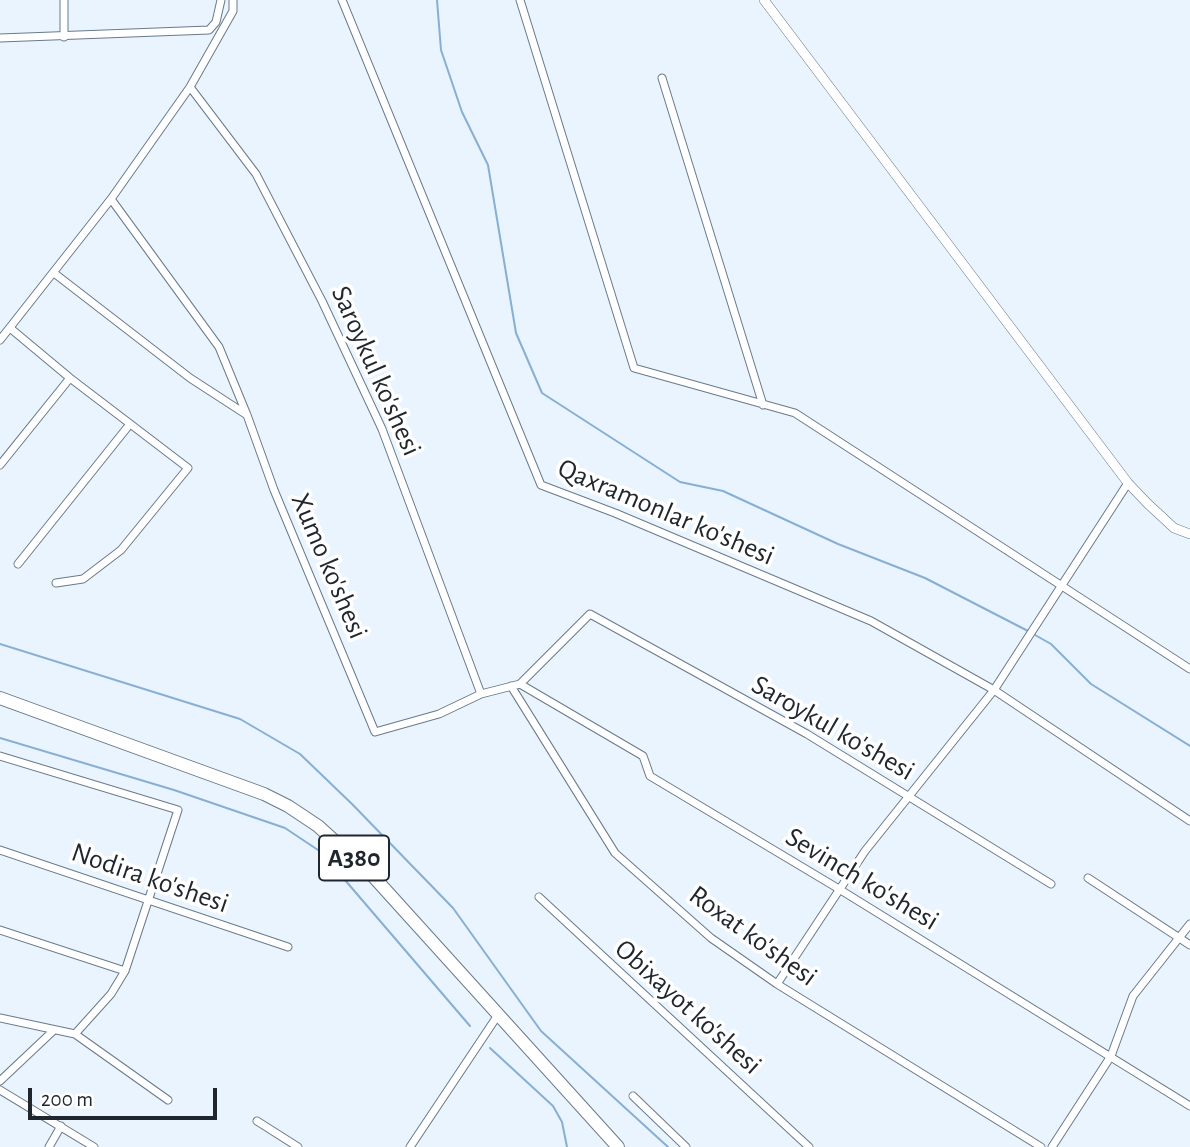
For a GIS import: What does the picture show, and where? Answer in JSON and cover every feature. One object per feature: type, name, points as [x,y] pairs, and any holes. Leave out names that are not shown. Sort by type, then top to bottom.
[{"type":"highway","name":"A380","points":[[0,698],[264,794],[318,825],[372,875],[618,1147]]},
{"type":"street","points":[[64,0],[64,37]]},
{"type":"street","points":[[0,38],[209,30],[216,22],[220,0]]},
{"type":"street","points":[[0,340],[111,199],[190,87],[233,11],[233,0]]},
{"type":"street","name":"Qaxramonlar ko'shesi","points":[[342,0],[541,485],[615,513],[871,621],[994,690],[1190,821]]},
{"type":"street","points":[[520,0],[634,368],[795,413],[1190,669]]},
{"type":"street","points":[[764,0],[1128,483],[1174,528],[1190,534]]},
{"type":"street","points":[[662,78],[763,405]]},
{"type":"street","name":"Saroykul ko'shesi","points":[[190,87],[256,173],[322,301],[382,429],[481,694]]},
{"type":"street","name":"Xumo ko'shesi","points":[[111,199],[219,348],[274,490],[375,732],[439,715],[481,694]]},
{"type":"street","points":[[54,273],[190,378],[247,415]]},
{"type":"street","points":[[10,328],[70,378],[188,468],[121,550],[83,579],[56,583]]},
{"type":"street","points":[[0,465],[70,378]]},
{"type":"street","points":[[18,564],[130,424]]},
{"type":"street","points":[[777,984],[865,851],[994,690],[1128,483]]},
{"type":"street","name":"Saroykul ko'shesi","points":[[520,684],[590,614],[807,734],[1051,884]]},
{"type":"street","points":[[481,694],[520,684]]},
{"type":"street","name":"Sevinch ko'shesi","points":[[520,684],[643,756],[650,776],[839,889],[1190,1106]]},
{"type":"street","name":"Roxat ko'shesi","points":[[511,686],[615,853],[711,938],[777,984],[1041,1147]]},
{"type":"street","points":[[0,756],[178,810],[125,971],[111,994],[75,1034]]},
{"type":"street","name":"Nodira ko'shesi","points":[[0,850],[288,947]]},
{"type":"street","points":[[1088,878],[1190,945]]},
{"type":"street","name":"Obixayot ko'shesi","points":[[539,897],[809,1147]]},
{"type":"street","points":[[1052,1147],[1111,1056],[1133,996],[1190,924]]},
{"type":"street","points":[[0,930],[125,971]]},
{"type":"street","points":[[410,1147],[498,1015]]},
{"type":"street","points":[[0,1018],[75,1034],[168,1100]]},
{"type":"street","points":[[0,1081],[53,1031]]},
{"type":"street","points":[[0,1090],[94,1147]]},
{"type":"street","points":[[633,1096],[686,1147]]},
{"type":"street","points":[[257,1121],[298,1147]]},
{"type":"street","points":[[49,1147],[61,1126]]},
{"type":"waterway","points":[[437,0],[441,50],[462,112],[488,165],[516,333],[542,393],[680,482],[723,491],[838,544],[925,578],[1028,631]]},
{"type":"waterway","points":[[1035,635],[1051,644],[1091,684],[1190,746]]},
{"type":"waterway","points":[[0,644],[240,719],[300,754],[453,908],[541,1031],[668,1147]]},
{"type":"waterway","points":[[0,738],[174,790],[285,828],[321,852],[470,1026]]},
{"type":"waterway","points":[[490,1048],[553,1106],[562,1122],[567,1147]]}]
